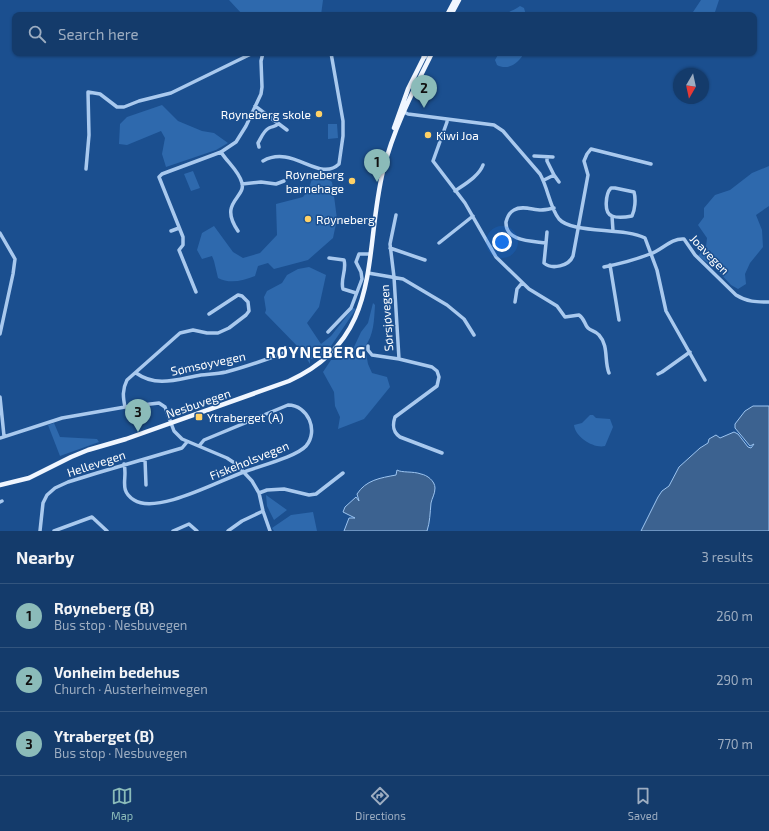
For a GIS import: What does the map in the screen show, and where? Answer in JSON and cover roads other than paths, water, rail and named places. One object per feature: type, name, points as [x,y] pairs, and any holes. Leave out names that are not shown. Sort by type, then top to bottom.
[{"type":"main road","points":[[449,12],[456,0]]},
{"type":"main road","points":[[453,12],[459,0]]},
{"type":"main road","name":"Nesbuvegen","points":[[0,485],[29,478],[77,454],[171,424],[279,386],[320,363],[337,346],[346,335],[358,314],[365,293],[370,273],[381,180],[408,89],[427,56]]},
{"type":"main road","name":"Nesbuvegen","points":[[370,273],[370,254],[374,235]]},
{"type":"street","points":[[86,170],[90,135],[88,92],[100,94],[117,107],[124,107],[139,101],[171,93],[247,56]]},
{"type":"street","points":[[196,292],[179,250],[184,241],[159,179],[162,174],[220,152],[232,144],[240,136],[255,106],[262,87],[262,56]]},
{"type":"street","points":[[263,161],[273,156],[292,158],[320,169],[327,170],[336,167],[339,164],[343,136],[343,121],[332,56]]},
{"type":"street","points":[[255,106],[287,130]]},
{"type":"street","points":[[403,110],[408,114],[494,124],[500,128],[537,169],[544,180],[558,218],[562,222],[579,227],[633,233],[645,238],[657,270],[666,311],[706,380]]},
{"type":"street","points":[[447,119],[433,160],[473,216],[496,257],[522,283],[557,306],[565,317],[576,315],[582,317],[589,329],[599,334],[606,351],[606,365],[609,374]]},
{"type":"street","points":[[259,147],[258,143],[265,130],[278,124]]},
{"type":"street","points":[[547,232],[544,260],[545,265],[556,266],[571,261],[579,227],[588,174],[584,161],[591,148],[651,164]]},
{"type":"street","points":[[220,152],[239,176],[242,184],[240,192],[230,209],[231,217],[238,231]]},
{"type":"street","points":[[534,156],[553,157]]},
{"type":"street","points":[[547,157],[547,161],[559,182]]},
{"type":"street","points":[[455,191],[472,179],[480,171],[483,165]]},
{"type":"street","points":[[544,180],[554,174]]},
{"type":"street","points":[[242,184],[261,182],[276,184],[284,181]]},
{"type":"street","points":[[612,216],[632,216],[635,196],[634,192],[615,188],[611,188],[608,191],[606,202],[609,214],[612,216],[613,231]]},
{"type":"street","points":[[546,243],[516,238],[510,234],[506,221],[511,212],[517,208],[540,210],[554,208]]},
{"type":"street","name":"Sørsjøvegen","points":[[396,215],[390,248],[394,277],[399,359]]},
{"type":"street","points":[[439,243],[473,216]]},
{"type":"street","points":[[171,231],[179,228]]},
{"type":"street","points":[[0,232],[15,259],[0,334]]},
{"type":"street","name":"Joavegen","points":[[604,267],[651,254],[670,243],[684,239],[695,255],[736,295],[743,300],[750,302],[769,302]]},
{"type":"street","points":[[390,248],[425,260]]},
{"type":"street","points":[[328,332],[351,308],[362,279],[361,272],[356,262],[357,257],[359,254],[370,254]]},
{"type":"street","points":[[329,258],[344,260],[343,289],[356,293]]},
{"type":"street","points":[[610,266],[619,320]]},
{"type":"street","points":[[370,273],[394,277],[409,282],[446,305],[464,319],[474,335]]},
{"type":"street","points":[[515,302],[518,289],[522,283]]},
{"type":"street","points":[[125,407],[122,396],[128,380],[180,333],[193,330],[207,333],[218,333],[229,328],[249,311],[248,302],[242,296],[238,295],[209,314]]},
{"type":"street","name":"Sørsjøvegen","points":[[368,346],[368,350],[372,355],[399,359],[432,367],[437,372],[439,377],[437,386],[395,417],[393,424],[394,431],[400,437],[442,454]]},
{"type":"street","points":[[658,374],[690,352]]},
{"type":"street","name":"Sømsøyvegen","points":[[136,373],[145,378],[174,382],[203,375],[226,372],[284,353]]},
{"type":"street","points":[[0,397],[2,437],[62,418],[125,407],[159,403],[165,407],[171,424],[178,436],[187,442],[227,458],[244,472],[252,481],[258,493],[270,531]]},
{"type":"street","name":"Fiskeholsvegen","points":[[124,464],[125,489],[128,495],[135,501],[147,504],[176,499],[289,456],[305,446],[310,436],[311,427],[308,417],[303,411],[293,405],[288,405],[204,440],[199,446]]},
{"type":"street","name":"Hellevegen","points":[[40,531],[43,503],[51,491],[68,482],[124,464],[182,448],[187,442]]},
{"type":"street","points":[[145,459],[146,485]]},
{"type":"street","points":[[258,493],[267,490],[284,489],[309,495],[316,494],[343,473]]},
{"type":"street","points":[[228,531],[242,521],[263,511]]},
{"type":"street","points":[[54,531],[92,517],[107,531]]},
{"type":"street","points":[[173,531],[188,524],[197,531]]},
{"type":"place","name":"Vonheim bedehus","points":[[424,108]]},
{"type":"place","name":"Røyneberg skole","points":[[319,114]]},
{"type":"place","name":"Kiwi Joa","points":[[428,135]]},
{"type":"place","name":"Røyneberg barnehage","points":[[352,181]]},
{"type":"place","name":"Røyneberg (B)","points":[[377,182]]},
{"type":"place","name":"Røyneberg","points":[[308,219]]},
{"type":"place","name":"Ytraberget (A)","points":[[199,417]]},
{"type":"place","name":"Ytraberget (B)","points":[[138,432]]},
{"type":"district","name":"RØYNEBERG","points":[[316,351]]}]
